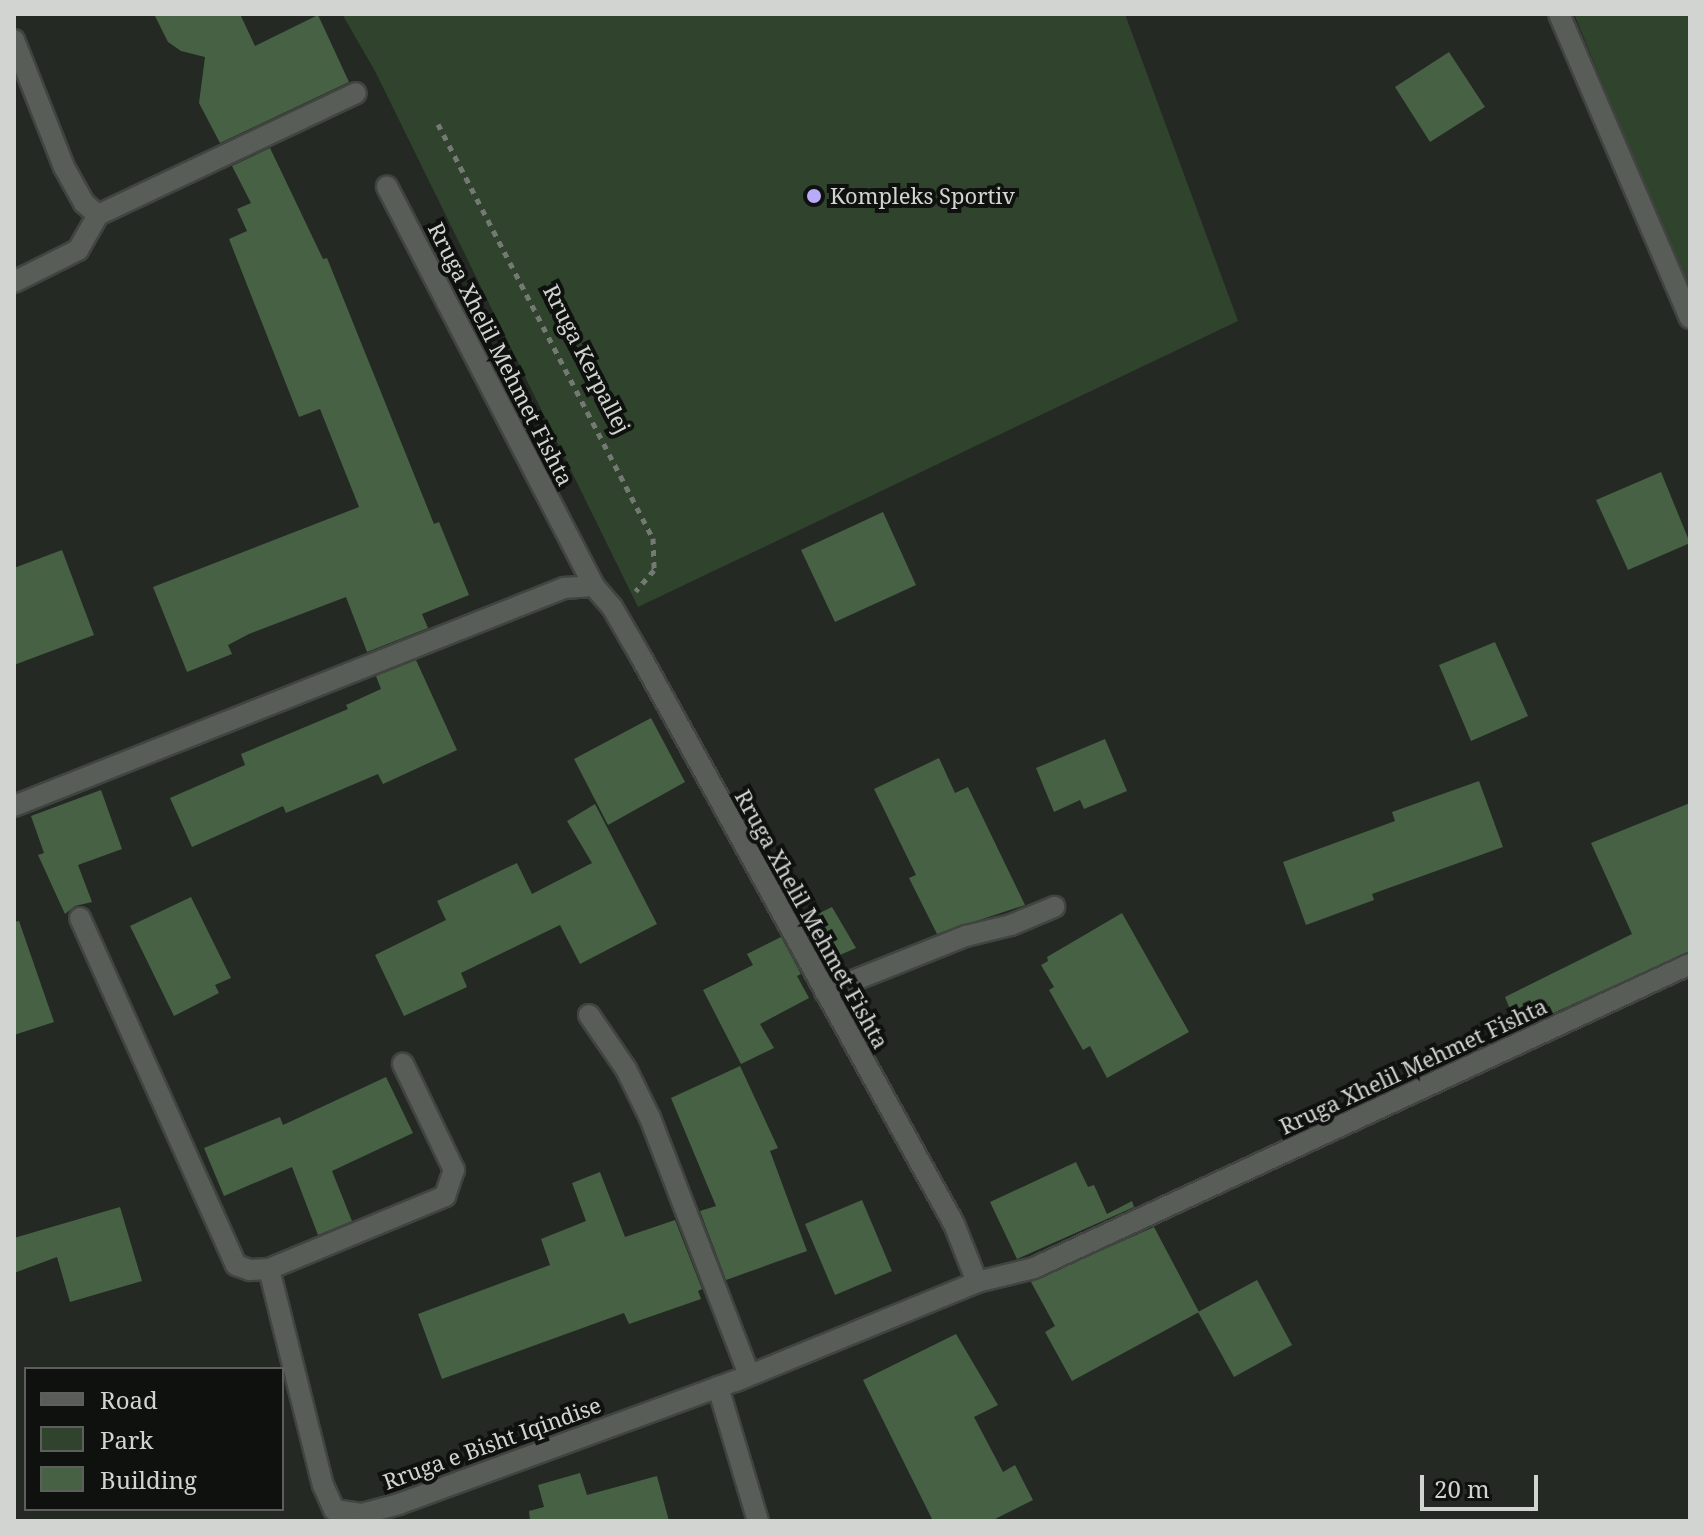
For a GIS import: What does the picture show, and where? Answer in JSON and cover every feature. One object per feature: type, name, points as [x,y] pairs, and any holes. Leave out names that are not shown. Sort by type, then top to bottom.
[{"type":"street","points":[[1559,14],[1690,318]]},
{"type":"street","points":[[14,40],[64,167],[84,203],[98,215]]},
{"type":"street","points":[[14,282],[78,250],[98,215],[356,93]]},
{"type":"street","name":"Rruga Xhelil Mehmet Fishta","points":[[387,186],[594,586],[612,607],[954,1224],[977,1282]]},
{"type":"street","points":[[14,806],[564,588],[594,586]]},
{"type":"street","points":[[825,992],[966,936],[1011,925],[1054,907]]},
{"type":"street","points":[[80,918],[236,1265],[250,1270],[269,1269],[445,1196],[454,1170],[403,1064]]},
{"type":"street","name":"Rruga Xhelil Mehmet Fishta","points":[[718,1387],[977,1282],[1034,1268],[1690,964]]},
{"type":"street","points":[[589,1015],[626,1069],[650,1118],[749,1375]]},
{"type":"street","name":"Rruga e Bisht Iqindise","points":[[269,1269],[323,1485],[334,1510],[362,1514],[399,1504],[718,1387]]},
{"type":"street","points":[[718,1387],[758,1521]]},
{"type":"path","name":"Rruga Kerpallej","points":[[438,124],[653,538],[654,570],[634,592],[612,607]]},
{"type":"green space","name":"Kompleks Sportiv","points":[[342,14],[1125,14],[1238,321],[638,607],[375,71]]},
{"type":"green space","points":[[1574,14],[1690,14],[1690,292],[1666,237]]},
{"type":"building","points":[[154,14],[240,14],[255,46],[318,15],[349,82],[220,143],[199,103],[205,57],[181,51],[168,42]]},
{"type":"building","points":[[1449,52],[1485,107],[1430,142],[1395,87]]},
{"type":"building","points":[[270,148],[323,259],[327,258],[434,524],[439,522],[469,595],[422,614],[428,628],[367,652],[346,597],[249,634],[228,645],[232,654],[187,672],[153,587],[359,507],[320,409],[299,417],[229,239],[247,231],[237,209],[251,203],[232,166]]},
{"type":"building","points":[[1661,472],[1690,543],[1628,570],[1596,500]]},
{"type":"building","points":[[883,512],[916,585],[835,622],[801,550]]},
{"type":"building","points":[[62,550],[94,635],[14,665],[14,568]]},
{"type":"building","points":[[1495,642],[1528,716],[1471,741],[1439,665]]},
{"type":"building","points":[[416,660],[457,750],[383,784],[378,774],[286,813],[283,806],[192,847],[170,798],[245,765],[241,754],[348,709],[346,705],[381,689],[376,676]]},
{"type":"building","points":[[651,718],[685,782],[608,825],[574,759]]},
{"type":"building","points":[[1105,739],[1127,791],[1084,809],[1080,800],[1054,812],[1036,768]]},
{"type":"building","points":[[939,758],[955,793],[968,787],[1025,905],[937,934],[909,878],[916,875],[874,789]]},
{"type":"building","points":[[1479,781],[1503,847],[1372,894],[1374,900],[1306,925],[1283,862],[1395,821],[1392,812]]},
{"type":"building","points":[[101,790],[122,849],[78,865],[92,902],[75,906],[65,914],[38,855],[44,853],[31,816]]},
{"type":"building","points":[[1690,803],[1690,951],[1518,1029],[1505,997],[1632,934],[1591,843]]},
{"type":"building","points":[[595,804],[657,924],[580,964],[560,925],[461,973],[467,987],[404,1016],[375,955],[446,920],[437,901],[517,863],[532,894],[592,863],[567,821]]},
{"type":"building","points":[[191,897],[231,978],[215,985],[219,993],[174,1016],[130,926]]},
{"type":"building","points":[[832,907],[856,948],[824,962],[803,921]]},
{"type":"building","points":[[1122,913],[1189,1032],[1107,1078],[1090,1046],[1083,1050],[1049,990],[1054,987],[1041,965],[1048,961],[1047,957]]},
{"type":"building","points":[[19,921],[54,1022],[14,1035],[14,922]]},
{"type":"building","points":[[781,937],[801,974],[797,976],[809,998],[760,1024],[774,1048],[741,1064],[703,990],[753,965],[747,954]]},
{"type":"building","points":[[740,1066],[778,1148],[770,1151],[807,1251],[726,1280],[700,1211],[716,1206],[671,1098]]},
{"type":"building","points":[[386,1077],[413,1133],[332,1171],[352,1221],[318,1235],[292,1167],[224,1196],[204,1148],[280,1117],[283,1125]]},
{"type":"building","points":[[1076,1162],[1088,1187],[1094,1185],[1107,1214],[1132,1201],[1134,1207],[1017,1259],[990,1202]]},
{"type":"building","points":[[600,1172],[625,1237],[675,1220],[702,1289],[698,1291],[701,1299],[629,1324],[624,1313],[442,1379],[418,1314],[550,1265],[541,1239],[586,1221],[572,1183]]},
{"type":"building","points":[[862,1200],[892,1271],[835,1295],[805,1224]]},
{"type":"building","points":[[120,1207],[142,1281],[70,1302],[57,1257],[14,1273],[14,1238]]},
{"type":"building","points":[[1154,1227],[1199,1312],[1072,1381],[1045,1332],[1055,1326],[1031,1282]]},
{"type":"building","points":[[1257,1280],[1292,1345],[1234,1377],[1198,1312]]},
{"type":"building","points":[[956,1334],[998,1405],[974,1417],[1003,1472],[1015,1465],[1033,1500],[991,1521],[933,1521],[863,1380]]},
{"type":"building","points":[[580,1473],[587,1495],[657,1476],[669,1521],[530,1521],[529,1511],[544,1507],[538,1485]]},
{"type":"place","name":"Kompleks Sportiv","points":[[814,196]]}]
